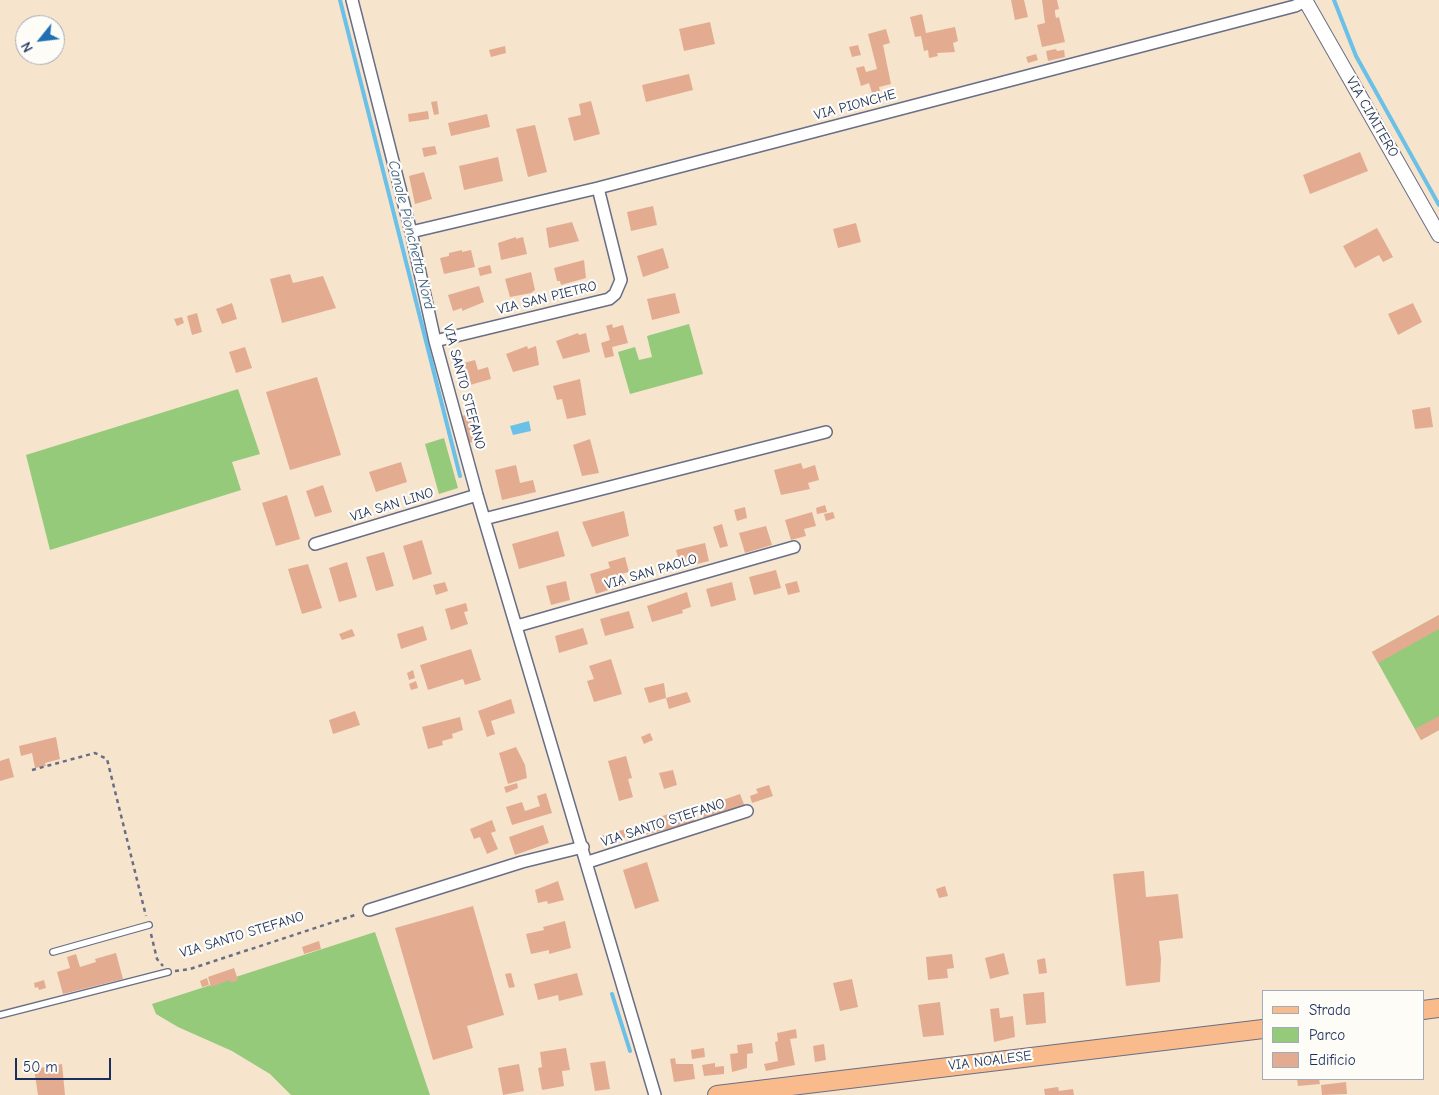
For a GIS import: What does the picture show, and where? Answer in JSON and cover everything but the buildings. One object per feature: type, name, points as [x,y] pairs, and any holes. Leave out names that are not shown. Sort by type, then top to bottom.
[{"type":"main road","points":[[1424,1010],[1439,1008]]},
{"type":"main road","name":"VIA NOALESE","points":[[717,1095],[1262,1029]]},
{"type":"street","name":"VIA SANTO STEFANO","points":[[352,0],[411,232],[435,341],[477,495],[588,862],[634,1030],[656,1095]]},
{"type":"street","name":"VIA PIONCHE","points":[[411,232],[598,188],[1295,6],[1305,1]]},
{"type":"street","name":"VIA CIMITERO","points":[[1305,1],[1439,235]]},
{"type":"street","name":"VIA SAN PIETRO","points":[[435,341],[609,299],[615,294],[621,280],[598,188]]},
{"type":"street","points":[[484,519],[826,432]]},
{"type":"street","name":"VIA SAN LINO","points":[[315,544],[477,495]]},
{"type":"street","name":"VIA SAN PAOLO","points":[[517,626],[794,547]]},
{"type":"street","name":"VIA SANTO STEFANO","points":[[588,862],[747,811]]},
{"type":"street","name":"VIA SANTO STEFANO","points":[[369,910],[522,862],[583,847]]},
{"type":"lane","points":[[53,952],[149,925]]},
{"type":"lane","points":[[0,1015],[168,972]]},
{"type":"path","name":"VIA SANTO STEFANO","points":[[32,770],[94,754],[107,759],[157,959],[168,972],[190,969],[369,910]]},
{"type":"green space","points":[[689,324],[703,374],[630,394],[618,352],[635,347],[639,360],[652,357],[647,336]]},
{"type":"green space","points":[[238,389],[260,454],[232,462],[241,490],[50,550],[26,455]]},
{"type":"green space","points":[[444,438],[458,488],[439,494],[425,444]]},
{"type":"green space","points":[[1439,615],[1439,730],[1421,740],[1372,652]]},
{"type":"green space","points":[[375,932],[430,1095],[291,1095],[270,1074],[232,1051],[178,1027],[156,1014],[152,1004]]},
{"type":"water","points":[[529,421],[531,431],[513,435],[510,426]]},
{"type":"waterway","name":"Canale Pionchetta Nord","points":[[340,0],[460,476]]},
{"type":"waterway","points":[[1334,0],[1356,56],[1439,205]]},
{"type":"waterway","name":"Canale Pionchetta Nord","points":[[612,994],[630,1051]]}]
